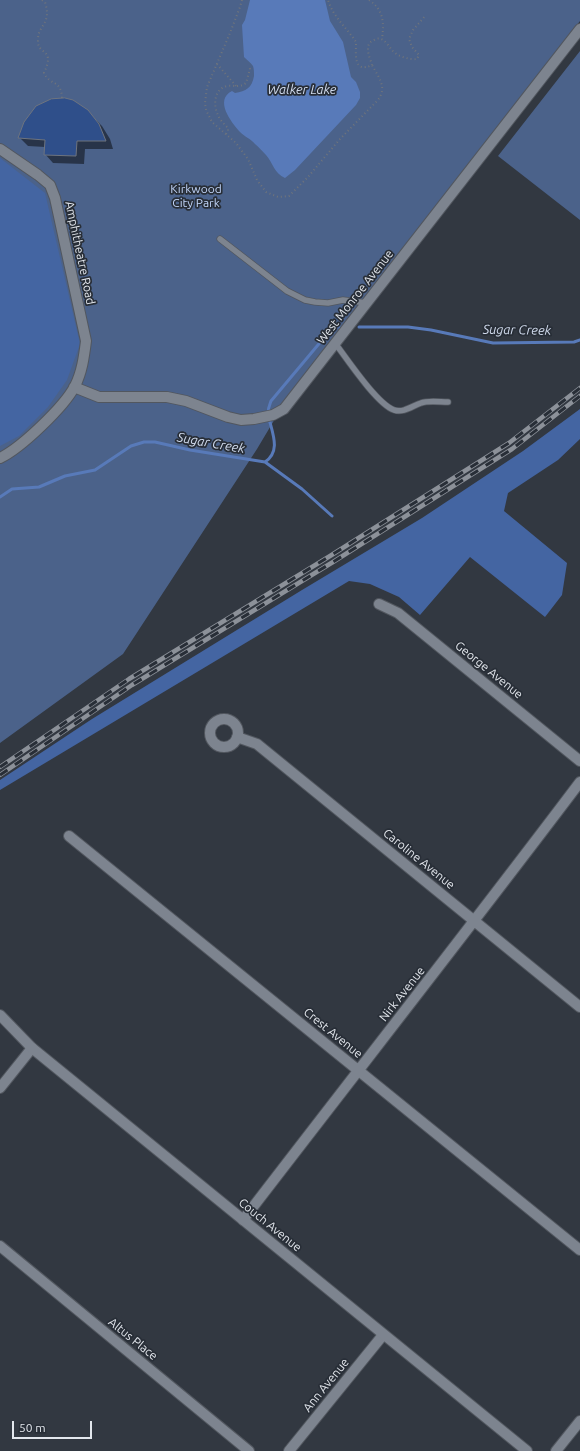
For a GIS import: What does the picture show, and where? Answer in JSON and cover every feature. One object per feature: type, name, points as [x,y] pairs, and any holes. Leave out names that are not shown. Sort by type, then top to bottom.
[{"type":"street","name":"West Monroe Avenue","points":[[74,387],[99,397],[167,397],[186,401],[228,417],[241,420],[273,415],[284,409],[580,29]]},
{"type":"street","name":"Amphitheatre Road","points":[[0,149],[50,185],[55,198],[86,342],[82,365],[74,387],[56,410],[34,433],[8,454],[0,458]]},
{"type":"street","name":"George Avenue","points":[[379,604],[398,613],[580,761]]},
{"type":"street","name":"Caroline Avenue","points":[[237,737],[257,744],[580,1007]]},
{"type":"street","name":"Nirk Avenue","points":[[243,1220],[358,1070],[475,922],[580,782]]},
{"type":"street","name":"Crest Avenue","points":[[69,836],[580,1250]]},
{"type":"street","name":"Couch Avenue","points":[[0,1015],[32,1048],[527,1451]]},
{"type":"street","points":[[0,1088],[32,1048]]},
{"type":"street","name":"Altus Place","points":[[0,1246],[249,1451]]},
{"type":"street","name":"Ann Avenue","points":[[289,1451],[383,1335]]},
{"type":"street","points":[[556,1451],[580,1421]]},
{"type":"lane","points":[[220,239],[287,291],[305,300],[328,302],[349,300],[366,303]]},
{"type":"lane","points":[[335,343],[367,386],[394,410],[407,410],[422,402],[448,402]]},
{"type":"path","points":[[42,0],[45,2],[48,16],[38,40],[38,44],[48,57],[48,63],[44,73],[46,78],[59,86],[62,98]]},
{"type":"path","points":[[242,0],[207,87],[205,103],[206,110],[212,122],[236,143],[248,159],[257,180],[266,192],[278,197],[289,196],[381,96],[383,90],[381,82],[369,56],[369,45],[371,42],[374,39],[382,39],[395,53],[417,59],[419,55],[412,47],[409,39],[413,30],[426,15]]},
{"type":"path","points":[[328,0],[335,14],[356,42],[355,57],[358,63],[362,67],[366,68],[372,65]]},
{"type":"path","points":[[370,0],[382,13],[382,39]]},
{"type":"path","points":[[217,64],[237,87]]},
{"type":"path","points":[[226,134],[228,128],[217,114],[215,100],[216,95],[222,88],[243,85],[248,80],[250,69],[248,66]]},
{"type":"green space","name":"Kirkwood City Park","points":[[0,0],[580,0],[580,21],[353,312],[285,402],[257,449],[123,654],[0,743]]},
{"type":"green space","points":[[580,51],[580,220],[498,156]]},
{"type":"shaded area","points":[[0,158],[45,193],[80,344],[67,380],[48,407],[19,436],[0,446]]},
{"type":"shaded area","points":[[580,409],[580,439],[558,460],[508,493],[504,511],[567,563],[562,595],[545,617],[470,557],[420,615],[399,597],[370,584],[349,581],[0,790],[0,780],[92,719],[422,518],[523,451]]},
{"type":"water","name":"Walker Lake","points":[[250,0],[325,0],[330,21],[343,42],[351,77],[356,82],[360,92],[360,98],[356,105],[295,170],[285,178],[278,173],[259,148],[236,128],[224,105],[224,100],[227,95],[232,91],[235,93],[245,90],[250,86],[253,80],[253,66],[244,57],[242,25],[245,20]]},
{"type":"building","points":[[65,98],[73,100],[88,110],[99,124],[106,141],[77,141],[76,156],[44,155],[45,140],[18,138],[24,122],[36,106],[51,99]]},
{"type":"waterway","name":"Sugar Creek","points":[[265,462],[273,452],[274,445],[268,413],[271,401],[328,333],[334,327],[339,327]]},
{"type":"waterway","name":"Sugar Creek","points":[[359,327],[408,327],[431,330],[493,343],[574,342],[580,340]]},
{"type":"waterway","name":"Sugar Creek","points":[[0,497],[12,489],[39,487],[65,476],[95,470],[131,446],[144,442],[155,442],[190,450],[265,462],[302,489],[332,516]]},
{"type":"railway","points":[[0,767],[129,679],[330,556],[509,443],[580,388]]},
{"type":"railway","points":[[0,775],[132,685],[333,562],[512,449],[580,396]]}]
